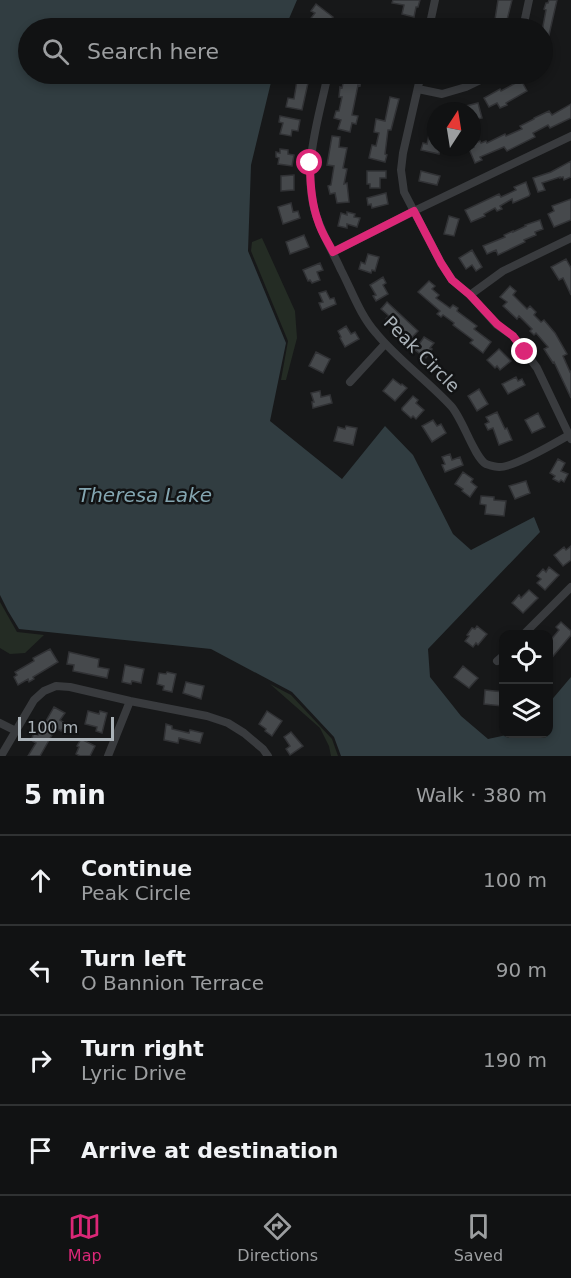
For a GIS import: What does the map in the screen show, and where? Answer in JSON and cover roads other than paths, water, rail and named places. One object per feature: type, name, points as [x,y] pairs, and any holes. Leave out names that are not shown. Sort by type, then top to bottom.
[{"type":"street","points":[[431,18],[435,0]]},
{"type":"street","points":[[524,18],[529,0]]},
{"type":"street","name":"Peak Circle","points":[[326,84],[310,163],[310,184],[314,207],[319,224],[374,332],[453,408],[478,454],[486,464],[501,468],[514,464],[570,437]]},
{"type":"street","points":[[419,84],[403,153],[401,170],[404,192],[452,280],[470,295],[497,324],[513,336],[537,368],[570,437]]},
{"type":"street","points":[[418,89],[442,94],[472,84]]},
{"type":"street","points":[[333,252],[571,136]]},
{"type":"street","points":[[470,295],[503,271],[571,238]]},
{"type":"street","points":[[350,382],[386,344]]},
{"type":"street","points":[[528,630],[571,586]]},
{"type":"street","points":[[1,756],[33,700],[44,691],[57,686],[207,716],[228,723],[244,733],[268,756]]},
{"type":"street","points":[[108,756],[130,701]]},
{"type":"street","points":[[0,723],[15,731]]},
{"type":"water","name":"Theresa Lake","points":[[0,0],[297,0],[289,18],[18,18],[18,84],[271,84],[251,165],[248,251],[286,343],[270,421],[342,479],[385,426],[413,455],[453,534],[471,550],[534,517],[540,532],[428,649],[430,677],[461,716],[488,739],[499,737],[553,738],[553,698],[571,677],[571,756],[341,756],[334,737],[292,692],[211,649],[19,629],[0,595]]}]
